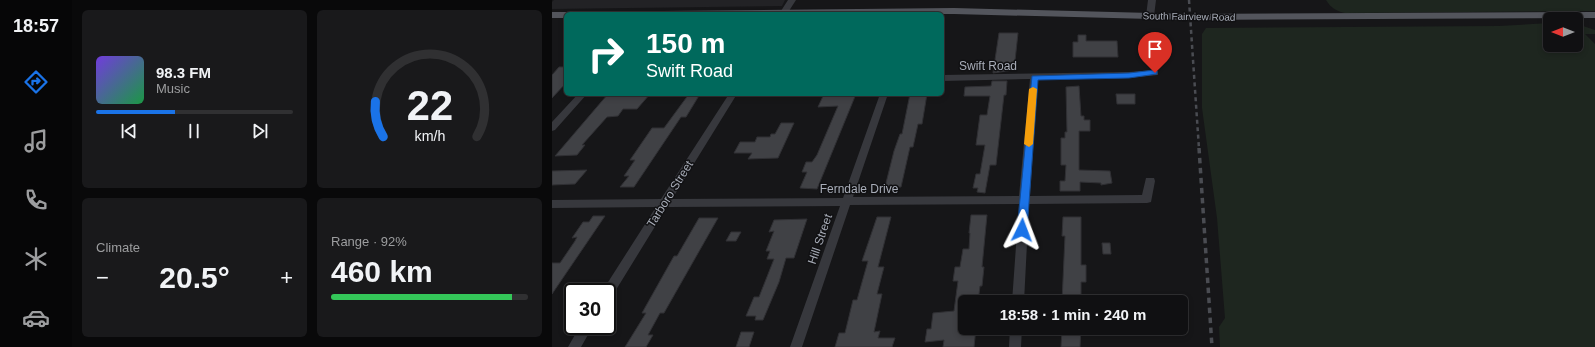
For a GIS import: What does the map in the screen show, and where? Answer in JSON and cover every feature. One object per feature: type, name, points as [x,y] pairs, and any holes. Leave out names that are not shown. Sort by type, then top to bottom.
[{"type":"main road","name":"South Fairview Road","points":[[868,12],[954,10],[1150,16],[1595,15]]},
{"type":"main road","points":[[552,15],[564,15]]},
{"type":"street","points":[[784,12],[792,0]]},
{"type":"street","points":[[1150,16],[1152,0]]},
{"type":"street","name":"Swift Road","points":[[944,78],[1129,76],[1155,73]]},
{"type":"street","points":[[1018,295],[1034,77]]},
{"type":"street","points":[[552,128],[581,96]]},
{"type":"street","name":"Tarboro Street","points":[[614,283],[732,96]]},
{"type":"street","name":"Hill Street","points":[[796,347],[883,96]]},
{"type":"street","name":"Ferndale Drive","points":[[552,204],[846,203],[1147,199],[1150,180]]},
{"type":"street","points":[[574,347],[581,335]]},
{"type":"street","points":[[1015,347],[1016,335]]},
{"type":"shaded area","points":[[554,0],[785,0],[782,6],[552,9],[552,2]]},
{"type":"shaded area","points":[[1326,0],[1595,0],[1595,11],[1345,13],[1334,9]]},
{"type":"shaded area","points":[[1543,23],[1543,52],[1583,52],[1583,26],[1595,30],[1595,34],[1585,34],[1595,44],[1595,347],[1220,347],[1219,327],[1225,318],[1217,218],[1202,108],[1202,34],[1206,28],[1499,26]]},
{"type":"building","points":[[999,33],[1018,33],[1014,70],[993,73]]},
{"type":"building","points":[[1078,35],[1086,35],[1086,41],[1117,41],[1118,57],[1073,57],[1073,42],[1078,42]]},
{"type":"building","points":[[559,67],[564,67],[564,85],[552,98],[552,75]]},
{"type":"building","points":[[992,81],[1007,81],[996,165],[990,165],[985,193],[977,192],[978,188],[973,188],[976,174],[980,174],[985,145],[976,145],[980,115],[987,115],[990,96],[964,96],[965,87],[991,86]]},
{"type":"building","points":[[1079,86],[1081,116],[1084,116],[1084,120],[1090,120],[1090,131],[1079,131],[1079,170],[1110,171],[1112,183],[1101,185],[1101,183],[1080,182],[1080,191],[1060,191],[1060,181],[1065,181],[1066,165],[1061,165],[1061,138],[1065,138],[1065,132],[1067,132],[1066,87]]},
{"type":"building","points":[[1116,94],[1135,94],[1135,104],[1117,104]]},
{"type":"building","points":[[606,96],[648,96],[637,109],[623,109],[618,116],[607,117],[582,145],[585,145],[577,155],[555,156]]},
{"type":"building","points":[[688,96],[699,96],[686,117],[681,117],[634,187],[620,187],[629,176],[624,176],[635,160],[630,160],[652,128],[664,128]]},
{"type":"building","points":[[823,96],[855,96],[817,189],[800,188],[807,172],[802,172],[806,162],[812,162],[817,155],[838,106],[818,107]]},
{"type":"building","points":[[910,96],[927,96],[922,124],[918,124],[913,147],[910,147],[901,187],[885,187],[894,151],[900,134],[902,134]]},
{"type":"building","points":[[781,123],[794,123],[778,158],[748,159],[752,153],[734,153],[740,142],[755,142],[757,137],[770,137],[771,134],[775,134]]},
{"type":"building","points":[[587,170],[575,184],[552,185],[552,171]]},
{"type":"building","points":[[971,215],[987,215],[982,267],[984,267],[982,286],[980,286],[979,295],[958,295],[958,335],[975,335],[974,347],[943,347],[944,340],[925,342],[927,329],[931,329],[933,313],[954,311],[958,281],[953,281],[955,267],[960,267],[963,249],[969,249]]},
{"type":"building","points":[[593,216],[605,216],[552,294],[552,263],[560,263],[575,241],[577,237],[572,238],[583,222],[589,222]]},
{"type":"building","points":[[877,217],[891,217],[878,267],[884,267],[877,294],[882,294],[874,332],[880,331],[878,338],[895,338],[892,347],[835,347],[839,333],[845,333],[853,300],[857,300],[868,261],[862,261]]},
{"type":"building","points":[[1063,217],[1081,217],[1081,265],[1086,265],[1086,282],[1081,282],[1081,295],[1062,295],[1065,236],[1062,236]]},
{"type":"building","points":[[699,218],[718,218],[664,313],[660,313],[648,335],[653,335],[646,347],[625,347],[646,313],[642,313],[674,256],[677,256]]},
{"type":"building","points":[[807,219],[794,258],[786,258],[779,282],[763,320],[755,320],[756,316],[746,316],[754,297],[759,297],[774,259],[767,259],[770,251],[766,251],[774,231],[769,232],[774,220]]},
{"type":"building","points":[[731,232],[741,232],[736,241],[726,241]]},
{"type":"building","points":[[1102,243],[1110,243],[1111,254],[1103,254]]},
{"type":"building","points":[[741,332],[754,332],[749,347],[736,347]]},
{"type":"building","points":[[1062,335],[1081,335],[1080,347],[1061,347]]},
{"type":"railway","points":[[1189,0],[1199,149]]},
{"type":"railway","points":[[1199,148],[1212,347]]},
{"type":"slow traffic","points":[[1029,144],[1033,89]]},
{"type":"route","points":[[1022,230],[1034,77],[1129,76],[1155,73]]}]
